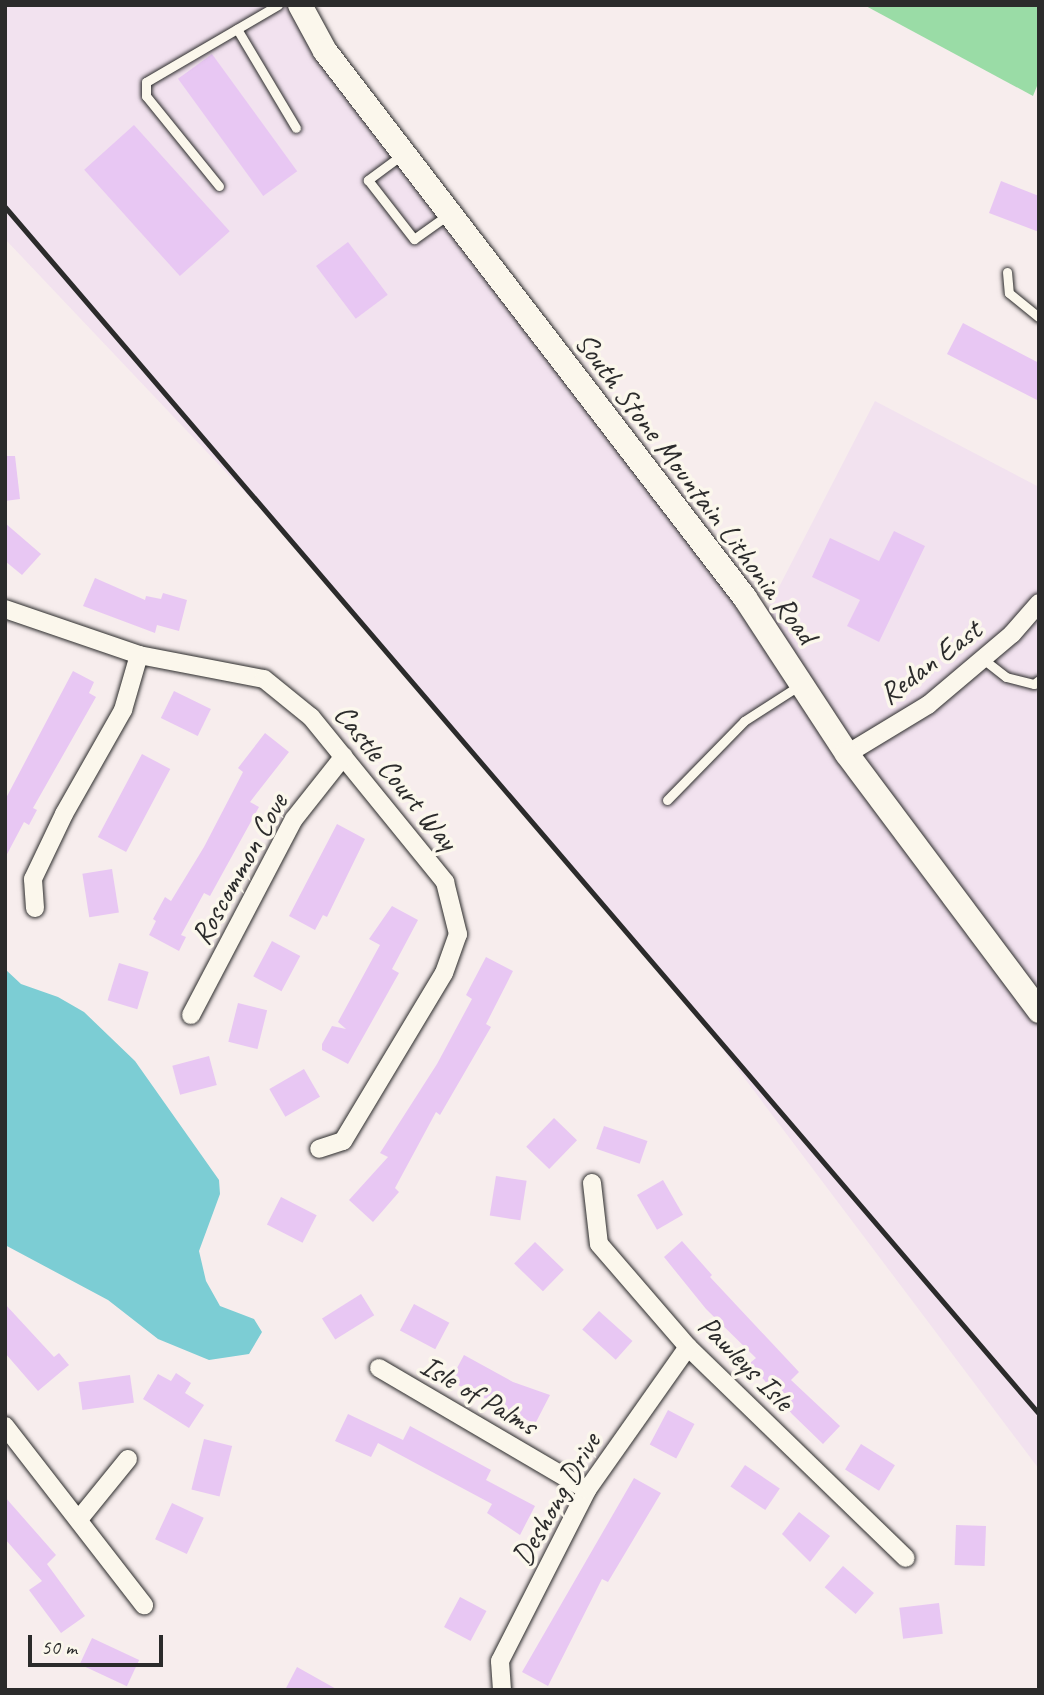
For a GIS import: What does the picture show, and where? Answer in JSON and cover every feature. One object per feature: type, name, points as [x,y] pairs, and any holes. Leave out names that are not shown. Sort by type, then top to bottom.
[{"type":"main road","name":"South Stone Mountain Lithonia Road","points":[[300,5],[326,51],[745,598],[847,754],[1039,1011]]},
{"type":"street","name":"Redan East","points":[[847,754],[929,705],[983,659],[1039,603]]},
{"type":"street","name":"Castle Court Way","points":[[5,610],[139,655],[264,679],[311,717],[445,882],[458,934],[444,973],[373,1097],[344,1141],[319,1149]]},
{"type":"street","points":[[35,908],[33,879],[64,814],[123,710],[139,655]]},
{"type":"street","name":"Roscommon Cove","points":[[191,1015],[294,819],[344,756]]},
{"type":"street","name":"Pawleys Isle","points":[[593,1183],[599,1244],[688,1347],[906,1558]]},
{"type":"street","name":"Deshong Drive","points":[[502,1690],[500,1661],[587,1490],[688,1347]]},
{"type":"street","name":"Isle of Palms","points":[[379,1368],[587,1490]]},
{"type":"street","points":[[5,1426],[80,1518],[144,1605]]},
{"type":"street","points":[[80,1518],[128,1458]]},
{"type":"lane","points":[[219,186],[146,96],[146,82],[278,5]]},
{"type":"lane","points":[[237,29],[296,128]]},
{"type":"lane","points":[[404,153],[368,180],[414,239],[450,213]]},
{"type":"lane","points":[[1007,272],[1009,293],[1039,317]]},
{"type":"lane","points":[[983,659],[1006,677],[1034,684],[1039,680]]},
{"type":"lane","points":[[667,800],[744,720],[802,684]]},
{"type":"shaded area","points":[[5,5],[306,5],[763,618],[875,401],[1039,487],[1039,1469],[718,1043],[295,545],[5,239]]},
{"type":"green space","points":[[864,5],[1039,5],[1039,81],[1033,96]]},
{"type":"water","points":[[5,969],[21,984],[58,997],[84,1012],[135,1061],[219,1180],[220,1194],[199,1251],[206,1281],[220,1306],[254,1319],[262,1332],[249,1354],[209,1360],[158,1339],[108,1300],[5,1245]]},
{"type":"building","points":[[212,54],[297,171],[263,196],[178,79]]},
{"type":"building","points":[[134,125],[230,231],[180,276],[84,170]]},
{"type":"building","points":[[1001,181],[1039,196],[1039,232],[989,213]]},
{"type":"building","points":[[348,242],[388,295],[356,319],[316,266]]},
{"type":"building","points":[[963,323],[1039,363],[1039,401],[947,354]]},
{"type":"building","points":[[5,456],[15,456],[20,499],[5,501]]},
{"type":"building","points":[[5,523],[41,554],[22,575],[5,561]]},
{"type":"building","points":[[894,531],[925,546],[879,642],[847,626],[860,600],[812,577],[830,538],[879,561]]},
{"type":"building","points":[[95,578],[145,600],[146,596],[161,599],[163,593],[187,600],[179,631],[157,625],[155,633],[83,606]]},
{"type":"building","points":[[73,671],[94,682],[89,693],[96,697],[33,808],[37,810],[29,825],[24,822],[5,858],[5,800]]},
{"type":"building","points":[[174,691],[211,709],[198,736],[161,718]]},
{"type":"building","points":[[265,733],[289,752],[250,802],[259,807],[210,896],[204,893],[181,935],[186,937],[179,951],[149,935],[156,921],[153,919],[165,897],[171,901],[204,847],[243,772],[238,768]]},
{"type":"building","points":[[142,754],[170,769],[126,852],[98,837]]},
{"type":"building","points":[[337,824],[365,839],[327,917],[323,915],[315,930],[289,916]]},
{"type":"building","points":[[112,869],[119,912],[89,917],[82,874]]},
{"type":"building","points":[[392,906],[418,920],[392,969],[399,973],[348,1064],[322,1050],[322,1044],[332,1026],[346,1029],[338,1022],[380,945],[369,939]]},
{"type":"building","points":[[272,941],[300,956],[281,991],[253,976]]},
{"type":"building","points":[[486,957],[513,971],[486,1024],[491,1027],[440,1115],[436,1112],[395,1188],[399,1192],[373,1222],[349,1200],[388,1157],[380,1153],[437,1064],[472,999],[466,995]]},
{"type":"building","points":[[119,963],[149,972],[137,1009],[108,1000]]},
{"type":"building","points":[[238,1003],[267,1010],[257,1049],[228,1042]]},
{"type":"building","points":[[209,1056],[217,1085],[180,1095],[172,1066]]},
{"type":"building","points":[[304,1069],[320,1097],[285,1117],[269,1089]]},
{"type":"building","points":[[554,1118],[577,1140],[549,1169],[526,1147]]},
{"type":"building","points":[[604,1126],[647,1141],[640,1164],[596,1149]]},
{"type":"building","points":[[496,1176],[527,1181],[520,1220],[490,1216]]},
{"type":"building","points":[[663,1180],[683,1215],[657,1230],[637,1195]]},
{"type":"building","points":[[281,1197],[317,1215],[303,1243],[267,1225]]},
{"type":"building","points":[[682,1241],[712,1275],[710,1277],[799,1372],[791,1380],[840,1426],[823,1444],[792,1414],[750,1363],[756,1358],[706,1309],[664,1257]]},
{"type":"building","points":[[535,1242],[564,1270],[543,1291],[514,1264]]},
{"type":"building","points":[[361,1294],[374,1315],[335,1340],[322,1318]]},
{"type":"building","points":[[5,1304],[54,1357],[59,1353],[69,1365],[38,1391],[5,1353]]},
{"type":"building","points":[[414,1304],[449,1323],[435,1349],[400,1330]]},
{"type":"building","points":[[599,1311],[632,1341],[616,1360],[582,1330]]},
{"type":"building","points":[[464,1355],[513,1382],[550,1395],[535,1424],[450,1381]]},
{"type":"building","points":[[176,1373],[191,1383],[185,1393],[204,1405],[189,1428],[143,1399],[158,1374],[171,1381]]},
{"type":"building","points":[[130,1375],[134,1403],[82,1410],[79,1382]]},
{"type":"building","points":[[668,1410],[694,1424],[676,1459],[650,1444]]},
{"type":"building","points":[[348,1414],[403,1440],[410,1426],[491,1470],[486,1480],[535,1506],[520,1535],[487,1513],[492,1504],[378,1443],[371,1457],[335,1441]]},
{"type":"building","points":[[204,1439],[232,1446],[220,1496],[191,1489]]},
{"type":"building","points":[[861,1444],[895,1465],[879,1491],[845,1469]]},
{"type":"building","points":[[745,1465],[780,1488],[765,1510],[730,1487]]},
{"type":"building","points":[[634,1478],[661,1493],[608,1582],[602,1579],[548,1686],[522,1672]]},
{"type":"building","points":[[5,1497],[56,1555],[47,1564],[85,1616],[61,1633],[29,1590],[42,1581],[5,1539]]},
{"type":"building","points":[[172,1503],[204,1518],[187,1554],[155,1539]]},
{"type":"building","points":[[799,1512],[830,1536],[810,1562],[782,1534]]},
{"type":"building","points":[[956,1525],[986,1526],[985,1566],[955,1565]]},
{"type":"building","points":[[843,1566],[874,1593],[856,1614],[825,1587]]},
{"type":"building","points":[[460,1597],[486,1611],[471,1641],[444,1627]]},
{"type":"building","points":[[939,1603],[943,1634],[903,1639],[899,1608]]},
{"type":"building","points":[[92,1638],[139,1660],[127,1686],[80,1664]]},
{"type":"building","points":[[297,1667],[338,1690],[285,1690]]},
{"type":"railway","points":[[5,207],[1039,1414]]}]
